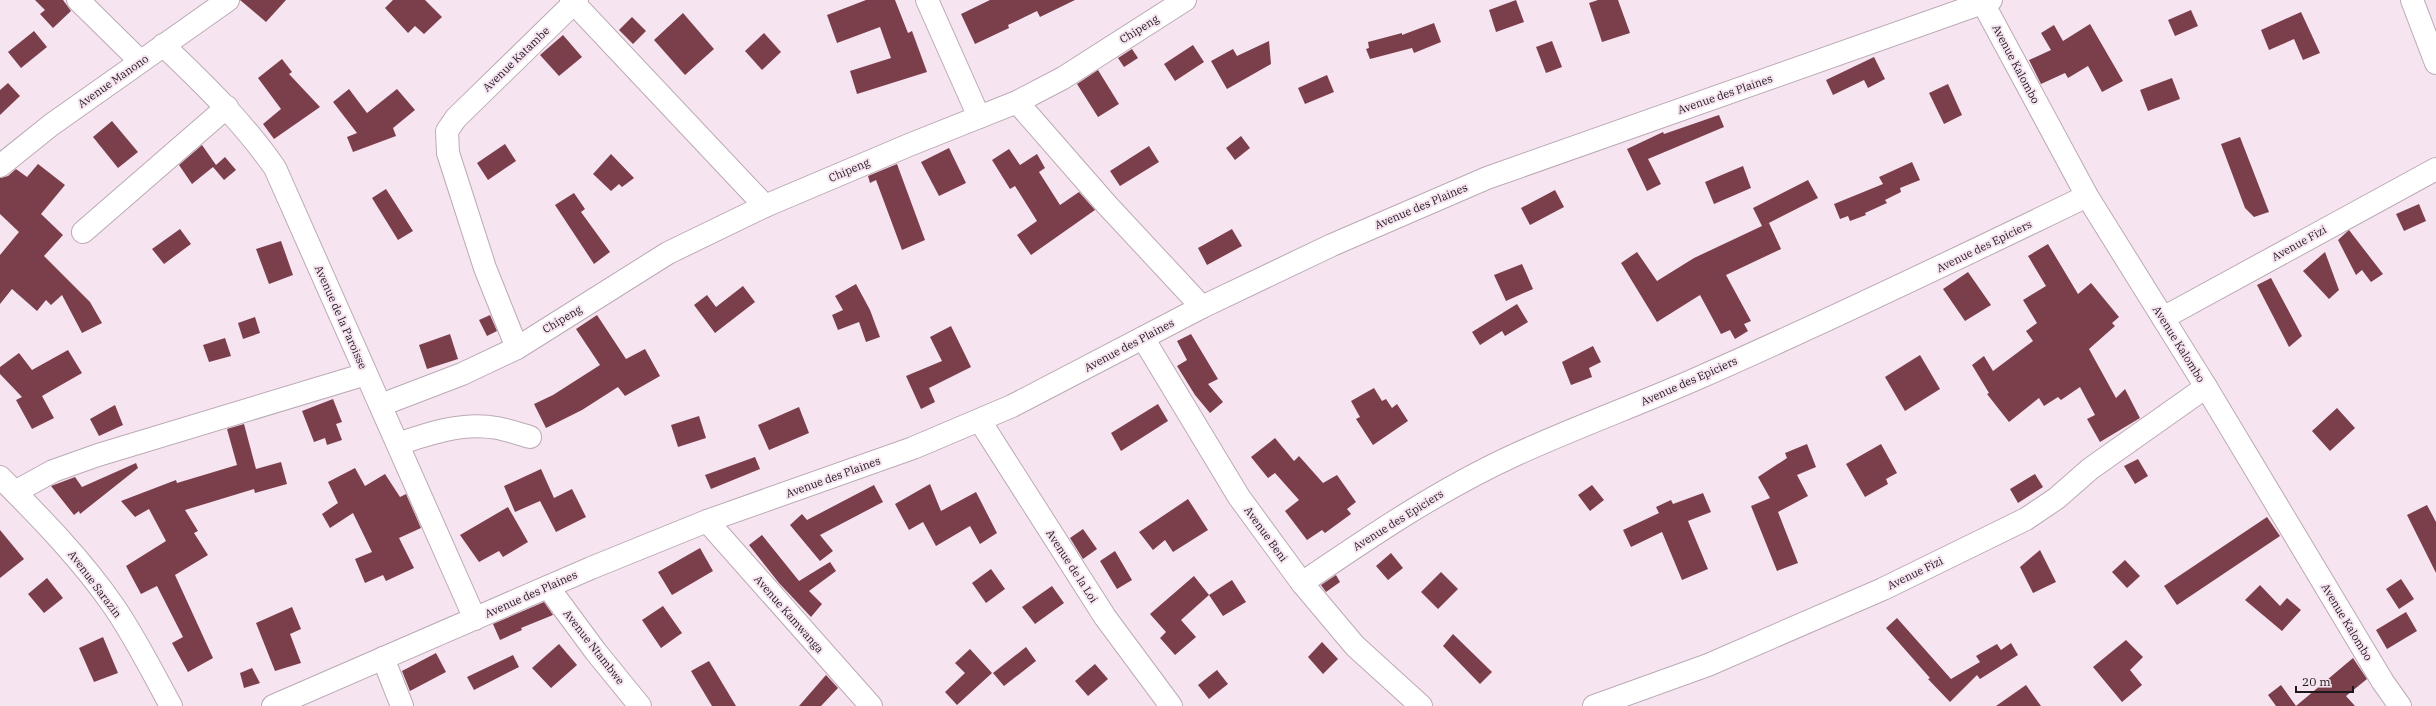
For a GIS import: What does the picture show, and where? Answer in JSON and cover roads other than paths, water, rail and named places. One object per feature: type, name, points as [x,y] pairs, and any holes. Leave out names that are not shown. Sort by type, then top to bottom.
[{"type":"street","points":[[78,0],[140,61]]},
{"type":"street","name":"Avenue Manono","points":[[0,166],[51,124],[228,0]]},
{"type":"street","points":[[927,0],[979,117]]},
{"type":"street","name":"Chipeng","points":[[381,405],[462,374],[517,348],[668,253],[765,206],[1017,102],[1063,78],[1185,0]]},
{"type":"street","points":[[2412,0],[2436,63]]},
{"type":"street","points":[[574,1],[765,206]]},
{"type":"street","name":"Avenue Katambe","points":[[517,348],[485,268],[448,153],[447,131],[456,118],[574,1]]},
{"type":"street","name":"Avenue Kalombo","points":[[1987,1],[2087,196],[2206,386],[2383,682],[2400,706]]},
{"type":"street","name":"Avenue des Plaines","points":[[273,706],[548,587],[707,521],[913,448],[980,421],[1202,307],[1339,242],[1487,178],[1987,1]]},
{"type":"street","name":"Avenue de la Paroisse","points":[[163,45],[227,107],[251,134],[275,168],[475,619]]},
{"type":"street","points":[[1017,102],[1107,205],[1202,307]]},
{"type":"street","points":[[83,232],[227,107]]},
{"type":"street","name":"Avenue Fizi","points":[[2163,318],[2436,169]]},
{"type":"street","name":"Avenue des Epiciers","points":[[1302,583],[1365,540],[1436,495],[1516,454],[1702,376],[1905,284],[2087,196]]},
{"type":"street","name":"Avenue Beni","points":[[1143,338],[1239,497],[1302,583],[1355,646],[1421,706]]},
{"type":"street","points":[[15,492],[30,482],[53,471],[98,455],[366,374]]},
{"type":"street","name":"Avenue Fizi","points":[[1594,706],[1708,665],[1883,589],[2026,519],[2057,498],[2090,469],[2206,386]]},
{"type":"street","name":"Avenue de la Loi","points":[[980,421],[1105,617],[1171,706]]},
{"type":"street","points":[[398,444],[432,432],[464,427],[497,428],[530,437]]},
{"type":"street","name":"Avenue Sarazin","points":[[0,477],[50,528],[97,583],[127,626],[171,706]]},
{"type":"street","name":"Avenue Kamwanga","points":[[707,521],[861,703]]},
{"type":"street","name":"Avenue Ntambwe","points":[[548,587],[596,652],[640,706]]},
{"type":"street","points":[[383,658],[402,706]]},
{"type":"street","points":[[2381,706],[2386,696],[2383,682]]}]
